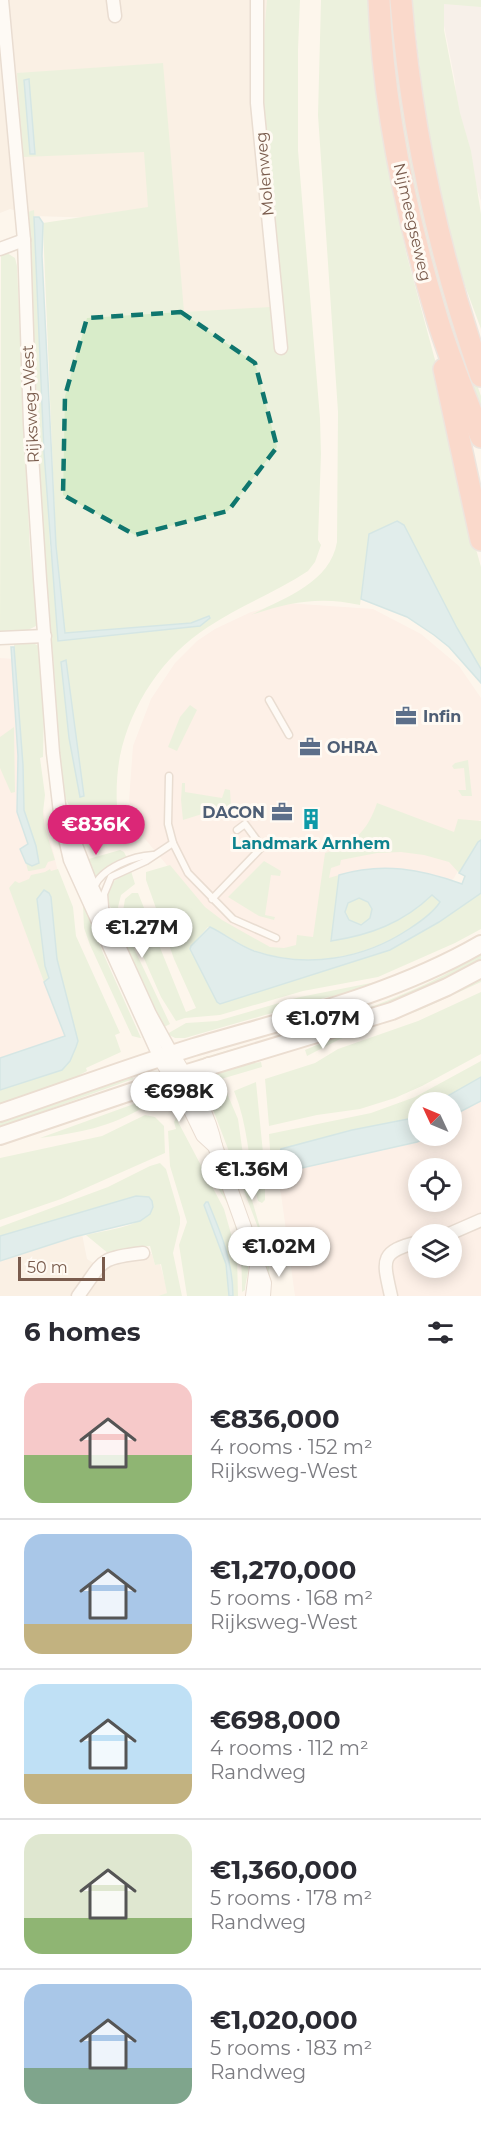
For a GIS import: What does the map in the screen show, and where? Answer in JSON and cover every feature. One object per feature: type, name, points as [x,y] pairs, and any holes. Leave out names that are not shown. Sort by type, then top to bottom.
[{"type":"highway","name":"Nijmeegseweg","points":[[379,0],[395,142],[414,231],[437,318],[481,437]]},
{"type":"highway","name":"Nijmeegseweg","points":[[401,0],[418,140],[459,312],[481,376]]},
{"type":"highway","points":[[459,312],[481,349]]},
{"type":"highway","points":[[437,318],[448,392],[481,540]]},
{"type":"main road","points":[[0,1113],[166,1056],[375,993],[426,972],[481,944]]},
{"type":"main road","points":[[0,1136],[209,1066],[392,1011],[481,969]]},
{"type":"main road","points":[[197,1095],[209,1066]]},
{"type":"street","name":"Rijksweg-West","points":[[2,0],[24,240],[30,424],[53,753],[61,821],[70,860],[89,903],[166,1056]]},
{"type":"street","points":[[113,0],[115,16]]},
{"type":"street","name":"Molenweg","points":[[257,0],[257,103],[281,348]]},
{"type":"street","points":[[0,249],[24,240]]},
{"type":"street","points":[[0,638],[45,636]]},
{"type":"street","name":"Rijksweg-West","points":[[60,808],[166,1056]]},
{"type":"street","points":[[166,1056],[178,1076],[203,1135],[214,1146]]},
{"type":"street","points":[[178,1076],[197,1095],[212,1131],[214,1146],[264,1283],[263,1296]]},
{"type":"street","points":[[462,1229],[481,1220]]},
{"type":"street","points":[[391,1296],[384,1267],[385,1261],[396,1249],[408,1245]]},
{"type":"street","points":[[78,1296],[102,1262],[117,1256],[143,1252]]},
{"type":"street","points":[[253,1296],[257,1266]]},
{"type":"lane","points":[[269,700],[289,735]]},
{"type":"lane","points":[[169,776],[167,785],[168,824],[173,843],[188,873],[233,919],[276,938]]},
{"type":"lane","points":[[212,899],[262,847],[245,824],[237,830]]},
{"type":"lane","points":[[106,916],[104,894],[111,877],[146,861],[173,843]]},
{"type":"lane","points":[[89,903],[93,889],[104,873],[143,855],[154,854]]},
{"type":"highlighted area","points":[[181,312],[255,363],[277,447],[228,511],[135,535],[63,495],[65,396],[87,318]]},
{"type":"shaded area","points":[[0,0],[287,0],[298,367],[179,385],[166,220],[33,216],[10,209],[0,213]]},
{"type":"shaded area","points":[[439,0],[481,0],[481,201],[458,133],[455,81]]},
{"type":"shaded area","points":[[286,603],[373,609],[421,634],[459,666],[481,698],[481,820],[479,820],[471,846],[454,878],[421,913],[294,955],[241,937],[211,918],[140,833],[129,801],[133,746],[151,699],[175,663],[197,641],[215,629],[251,612]]},
{"type":"shaded area","points":[[0,658],[32,660],[26,736],[93,1021],[74,1078],[0,1099]]},
{"type":"shaded area","points":[[481,1095],[481,1296],[295,1296],[281,1194],[270,1157],[383,1151],[408,1137],[408,1146],[462,1146],[462,1106]]},
{"type":"shaded area","points":[[80,1224],[87,1259],[101,1268],[107,1264],[152,1254],[155,1265],[160,1264],[168,1293],[158,1296],[0,1296],[0,1249]]},
{"type":"green space","points":[[267,0],[300,0],[298,150],[320,418],[318,540],[321,545],[315,562],[308,571],[208,627],[177,652],[163,667],[151,683],[132,718],[120,756],[117,775],[119,838],[94,847],[88,841],[62,792],[43,537],[28,212],[34,210],[50,546],[66,640],[200,626],[209,616],[191,623],[65,633],[56,546],[43,223],[148,207],[144,152],[23,157],[17,73],[163,63],[184,312],[270,307],[276,352],[287,349],[267,158],[264,106]],"holes":[[[66,661],[84,796],[81,797],[69,738],[61,662]]]},
{"type":"green space","points":[[321,0],[371,0],[383,126],[393,192],[407,256],[438,371],[471,531],[481,567],[481,669],[457,628],[404,525],[397,521],[369,534],[360,605],[332,601],[305,602],[251,615],[304,588],[315,579],[333,556],[337,542],[338,412],[318,115]]},
{"type":"green space","points":[[387,0],[393,0],[460,336],[481,396],[481,415],[442,299],[412,181],[397,101]]},
{"type":"green space","points":[[412,0],[481,0],[481,7],[444,4],[444,30],[460,113],[471,151],[481,214],[481,329],[457,264],[438,189],[426,122]]},
{"type":"green space","points":[[1,253],[7,253],[15,258],[17,266],[30,551],[38,625],[26,631],[0,633]]},
{"type":"green space","points":[[29,641],[39,646],[44,707],[43,757],[40,758],[45,795],[43,812],[45,828],[55,860],[48,862],[45,868],[28,871],[26,863],[32,866],[39,862],[24,810],[14,642]]},
{"type":"green space","points":[[190,705],[197,710],[177,751],[168,747],[180,717]]},
{"type":"green space","points":[[14,727],[15,792],[11,793],[0,768],[0,737]]},
{"type":"green space","points":[[468,760],[472,796],[462,796],[458,790],[466,790],[464,768],[454,769],[452,766]]},
{"type":"green space","points":[[182,783],[185,783],[185,792],[222,798],[225,789],[230,790],[231,805],[183,820]]},
{"type":"green space","points":[[377,803],[454,832],[458,819],[481,821],[481,840],[459,873],[449,862],[401,852],[377,853],[341,860],[340,865],[331,868],[329,878],[339,875],[331,941],[386,926],[410,912],[432,894],[440,902],[426,917],[409,929],[373,948],[333,958],[293,959],[253,950],[208,927],[191,946],[229,1001],[390,950],[439,922],[481,893],[481,929],[378,977],[303,991],[220,1015],[176,1021],[161,997],[123,911],[125,899],[132,893],[138,893],[186,1012],[196,1008],[174,959],[146,880],[146,872],[170,865],[205,907],[222,920],[270,947],[284,948],[296,945],[297,935],[313,937],[325,853],[344,846],[358,836],[369,821]]},
{"type":"green space","points":[[135,808],[139,832],[131,835],[127,832],[123,809]]},
{"type":"green space","points":[[120,850],[127,858],[104,869],[93,880],[85,860]]},
{"type":"green space","points":[[264,861],[281,871],[280,876],[271,875],[265,915],[275,917],[274,920],[259,916],[228,897]]},
{"type":"green space","points":[[69,868],[103,953],[141,1038],[132,1036],[90,945],[84,928],[83,905]]},
{"type":"green space","points":[[50,869],[51,871],[58,869],[73,907],[76,936],[120,1033],[115,1035],[121,1052],[86,1068],[87,1071],[63,1084],[0,1107],[0,1090],[62,1070],[77,1041],[57,959],[51,897],[43,891],[37,899],[45,966],[49,978],[44,982],[9,888],[15,881],[19,883],[29,879],[31,875]]},
{"type":"green space","points":[[131,871],[135,884],[121,895],[118,907],[129,936],[125,938],[108,900],[108,892],[118,878]]},
{"type":"green space","points":[[359,898],[368,902],[372,911],[368,920],[359,924],[350,920],[346,911],[350,902]]},
{"type":"green space","points":[[481,934],[481,937],[448,954],[364,989],[324,998],[185,1038],[175,1038],[167,1034],[186,1023],[217,1021],[300,997],[381,981],[439,956]]},
{"type":"green space","points":[[130,940],[170,1024],[162,1028],[130,960],[126,942]]},
{"type":"green space","points":[[481,952],[481,959],[444,981],[393,1004],[197,1061],[320,1024],[380,1003],[444,975]]},
{"type":"green space","points":[[481,979],[481,982],[420,1010],[340,1039],[307,1056],[305,1050]]},
{"type":"green space","points":[[481,992],[481,1054],[395,1098],[360,1109],[317,1115],[269,1126],[265,1079],[315,1063],[338,1049],[418,1021]]},
{"type":"green space","points":[[481,1061],[481,1077],[455,1092],[424,1092]]},
{"type":"green space","points":[[261,1062],[262,1067],[211,1082],[215,1076],[226,1069]]},
{"type":"green space","points":[[131,1074],[133,1079],[0,1127],[0,1120]]},
{"type":"green space","points":[[256,1082],[265,1173],[265,1200],[262,1203],[258,1201],[243,1118],[234,1091]]},
{"type":"green space","points":[[226,1091],[238,1119],[247,1183],[268,1255],[271,1296],[269,1296],[266,1257],[260,1233],[209,1099]]},
{"type":"green space","points":[[408,1100],[408,1119],[352,1130],[281,1149],[282,1160],[271,1165],[269,1134],[371,1113]]},
{"type":"green space","points":[[142,1101],[144,1107],[119,1120],[81,1131],[40,1138]]},
{"type":"green space","points":[[145,1115],[155,1117],[164,1126],[165,1153],[61,1199],[0,1220],[0,1158],[102,1136]]},
{"type":"green space","points":[[176,1118],[224,1209],[237,1255],[238,1296],[232,1296],[231,1271],[225,1248],[204,1205],[226,1264],[229,1296],[187,1296],[179,1245],[187,1222],[170,1166],[168,1131],[176,1129],[174,1122]]},
{"type":"green space","points":[[160,1163],[166,1169],[180,1217],[173,1253],[182,1296],[158,1296],[167,1293],[161,1264],[155,1265],[150,1246],[109,1254],[86,1235],[120,1228],[144,1218],[150,1213],[136,1196],[0,1236],[0,1227],[108,1187]]},
{"type":"green space","points":[[209,1168],[229,1202],[243,1240],[248,1269],[245,1290],[242,1292],[238,1237],[228,1205],[206,1169]]},
{"type":"water","points":[[29,79],[35,154],[30,154],[24,80]]},
{"type":"water","points":[[34,217],[39,217],[43,223],[42,256],[56,546],[65,633],[191,623],[209,616],[210,618],[200,626],[58,641],[44,452]]},
{"type":"water","points":[[397,521],[404,525],[457,628],[481,669],[481,683],[449,647],[434,635],[407,617],[361,599],[369,534]]},
{"type":"water","points":[[11,647],[14,647],[24,810],[39,863],[32,866],[26,863],[20,849],[28,844],[17,812],[18,756]]},
{"type":"water","points":[[66,660],[84,796],[80,797],[69,738],[61,662]]},
{"type":"water","points":[[481,840],[481,893],[439,922],[390,950],[220,1004],[190,949],[210,927],[254,951],[294,959],[335,958],[373,948],[418,923],[440,902],[432,895],[409,913],[385,926],[331,941],[339,875],[371,869],[401,869],[432,874],[462,884],[465,876],[459,873]],"holes":[[[359,898],[368,902],[372,909],[370,918],[361,925],[349,920],[345,912],[348,903]]]},
{"type":"water","points":[[44,890],[51,897],[57,959],[78,1041],[70,1061],[62,1070],[0,1090],[0,1058],[65,1036],[44,982],[49,978],[45,966],[37,899]]},
{"type":"water","points":[[481,1077],[481,1101],[462,1111],[462,1092],[455,1092]]},
{"type":"water","points":[[408,1119],[408,1144],[293,1170],[284,1165],[279,1154],[281,1149],[352,1130]]},
{"type":"water","points":[[136,1196],[149,1197],[153,1207],[150,1214],[140,1221],[74,1237],[0,1261],[0,1236]]},
{"type":"water","points":[[208,1202],[225,1248],[231,1271],[233,1296],[229,1296],[226,1264],[204,1205]]},
{"type":"place","name":"Infin","points":[[406,716]]},
{"type":"place","name":"OHRA","points":[[310,747]]},
{"type":"place","name":"DACON","points":[[282,812]]},
{"type":"place","name":"Landmark Arnhem","points":[[311,819]]}]
